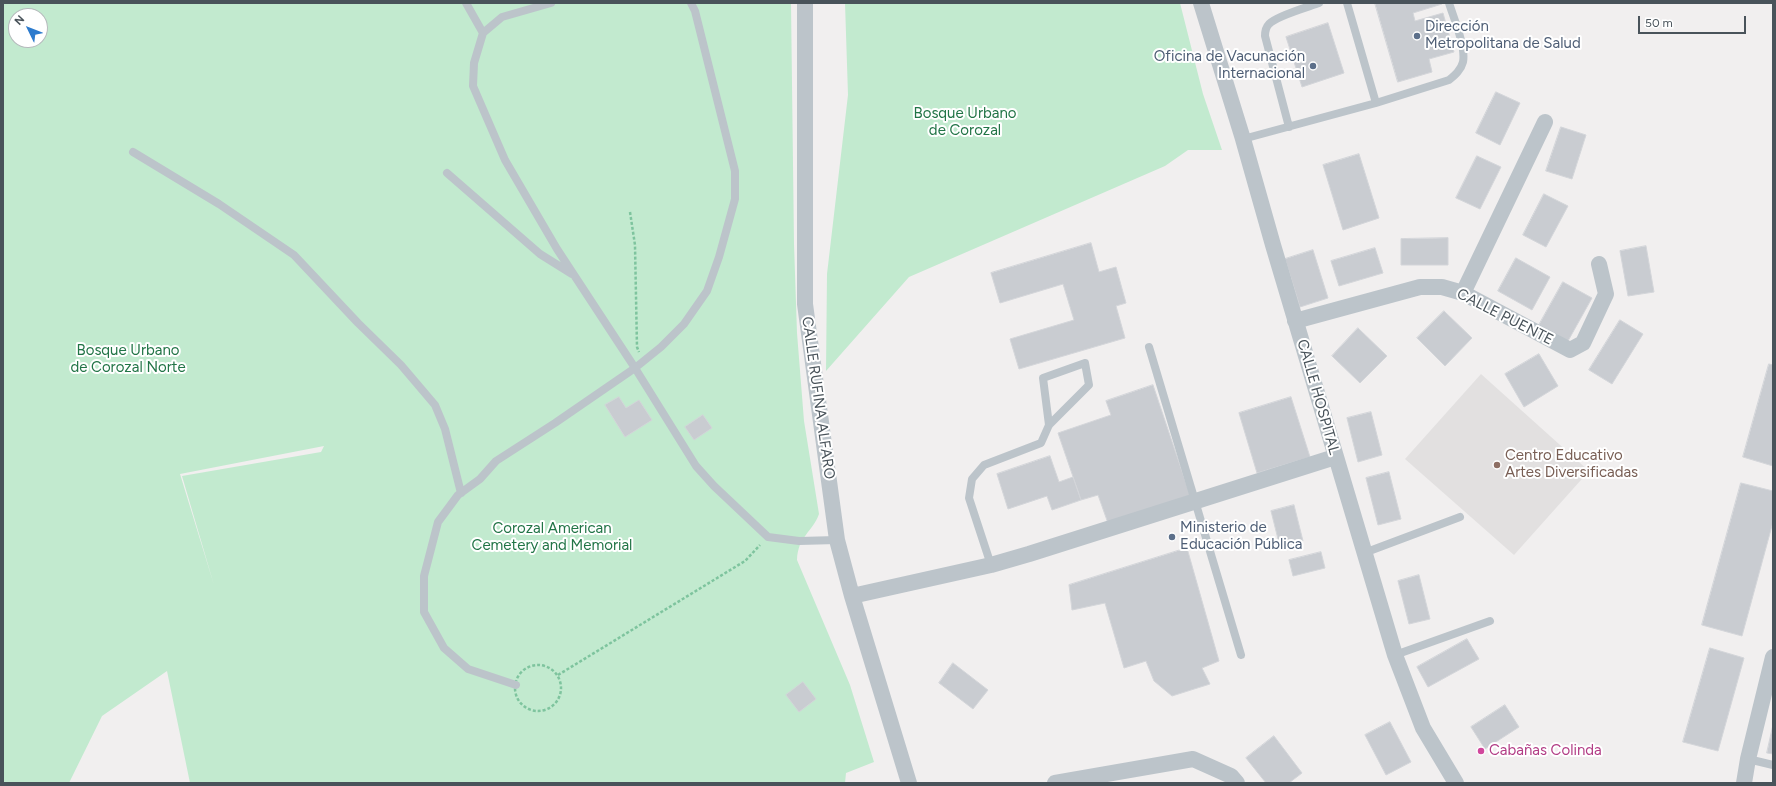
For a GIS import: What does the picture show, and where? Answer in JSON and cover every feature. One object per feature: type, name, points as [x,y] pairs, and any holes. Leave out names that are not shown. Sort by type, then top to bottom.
[{"type":"street","name":"CALLE RUFINA ALFARO","points":[[805,3],[804,304],[838,540],[852,596],[909,783]]},
{"type":"street","name":"CALLE HOSPITAL","points":[[1200,3],[1243,140],[1335,457],[1395,655],[1423,728],[1456,783]]},
{"type":"street","points":[[1464,292],[1545,122]]},
{"type":"street","name":"CALLE PUENTE","points":[[1295,321],[1420,287],[1442,287],[1464,292],[1570,350],[1583,343],[1606,294],[1598,264]]},
{"type":"street","points":[[852,596],[1029,554],[1195,500],[1335,457]]},
{"type":"street","points":[[1744,783],[1748,759],[1773,657]]},
{"type":"street","points":[[1055,783],[1193,759],[1232,776],[1237,783]]},
{"type":"lane","points":[[466,3],[483,33]]},
{"type":"lane","points":[[551,3],[502,17],[483,33],[474,63],[473,86],[505,160],[575,275],[696,466],[714,486],[768,537],[799,541],[838,540]]},
{"type":"lane","points":[[516,685],[468,669],[444,648],[424,612],[424,576],[438,522],[461,493],[480,479],[496,461],[555,423],[643,362],[684,324],[707,291],[719,257],[735,199],[735,171],[695,11],[691,3]]},
{"type":"lane","points":[[1290,127],[1265,36],[1266,30],[1269,24],[1275,20],[1319,3]]},
{"type":"lane","points":[[1347,3],[1376,103]]},
{"type":"lane","points":[[1243,140],[1376,103],[1449,80],[1458,72],[1463,62],[1463,50],[1449,3]]},
{"type":"lane","points":[[134,152],[219,204],[294,255],[358,323],[401,365],[435,405],[445,429],[461,493]]},
{"type":"lane","points":[[447,173],[540,254],[575,275]]},
{"type":"lane","points":[[1149,347],[1241,655]]},
{"type":"lane","points":[[991,564],[969,498],[972,479],[984,466],[1041,443],[1049,424],[1089,385],[1085,364],[1043,378],[1049,424]]},
{"type":"lane","points":[[1364,553],[1460,517]]},
{"type":"lane","points":[[1395,655],[1490,621]]},
{"type":"lane","points":[[1748,759],[1773,765]]},
{"type":"path","points":[[630,212],[635,245],[637,347],[643,362]]},
{"type":"path","points":[[558,675],[745,561],[768,537]]},
{"type":"path","points":[[531,666],[546,666],[558,675],[562,690],[560,697],[550,708],[543,711],[531,710],[521,704],[517,698],[516,685],[519,675],[525,669],[531,666]]},
{"type":"shaded area","name":"Centro Educativo Artes Diversificadas","points":[[1481,374],[1589,471],[1514,555],[1405,459]]},
{"type":"green space","name":"Corozal American Cemetery and Memorial","points":[[3,3],[791,3],[794,244],[797,333],[804,421],[819,514],[800,545],[797,560],[850,685],[874,762],[846,773],[845,783],[190,783],[167,671],[102,716],[69,783],[3,783]],"holes":[[[324,446],[321,452],[182,476],[214,585],[180,474]]]},
{"type":"green space","name":"Bosque Urbano de Corozal","points":[[845,3],[1180,3],[1203,94],[1222,150],[1188,150],[1165,166],[909,277],[826,371],[827,274],[848,95]]},
{"type":"building","name":"Dirección Metropolitana de Salud","points":[[1375,3],[1441,3],[1442,4],[1413,13],[1415,21],[1443,13],[1454,52],[1429,59],[1432,72],[1398,82]]},
{"type":"building","points":[[1328,23],[1344,73],[1302,87],[1286,37]]},
{"type":"building","points":[[1496,92],[1520,103],[1500,145],[1476,133]]},
{"type":"building","points":[[1561,127],[1586,135],[1572,179],[1546,171]]},
{"type":"building","points":[[1359,154],[1379,218],[1343,230],[1323,165]]},
{"type":"building","points":[[1477,156],[1501,167],[1480,209],[1456,198]]},
{"type":"building","points":[[1544,194],[1568,206],[1546,247],[1523,235]]},
{"type":"building","points":[[1448,238],[1448,265],[1401,265],[1401,239]]},
{"type":"building","points":[[1091,243],[1099,272],[1116,267],[1126,303],[1116,306],[1125,338],[1019,369],[1010,339],[1074,320],[1063,284],[1000,303],[991,273]]},
{"type":"building","points":[[1646,246],[1654,292],[1628,296],[1620,251]]},
{"type":"building","points":[[1375,248],[1383,273],[1339,286],[1331,261]]},
{"type":"building","points":[[1313,250],[1328,298],[1300,307],[1285,259]]},
{"type":"building","points":[[1516,258],[1550,277],[1532,310],[1498,291]]},
{"type":"building","points":[[1563,282],[1592,298],[1568,341],[1539,325]]},
{"type":"building","points":[[1444,311],[1472,338],[1445,366],[1417,338]]},
{"type":"building","points":[[1620,320],[1643,334],[1612,384],[1589,370]]},
{"type":"building","points":[[1358,328],[1387,356],[1360,383],[1332,356]]},
{"type":"building","points":[[1539,354],[1558,386],[1524,407],[1505,374]]},
{"type":"building","points":[[1769,364],[1773,365],[1773,466],[1743,457]]},
{"type":"building","points":[[1153,385],[1191,498],[1109,526],[1098,495],[1081,500],[1058,433],[1111,415],[1106,401]]},
{"type":"building","points":[[619,397],[626,408],[639,400],[652,420],[625,437],[605,405]]},
{"type":"building","points":[[1291,397],[1310,457],[1257,473],[1239,413]]},
{"type":"building","points":[[1371,412],[1382,455],[1358,462],[1347,418]]},
{"type":"building","points":[[703,415],[712,428],[694,440],[685,427]]},
{"type":"building","points":[[1050,456],[1059,482],[1073,477],[1081,500],[1052,510],[1047,496],[1008,509],[997,474]]},
{"type":"building","points":[[1389,472],[1401,519],[1378,525],[1366,478]]},
{"type":"building","points":[[1741,483],[1773,491],[1773,522],[1742,636],[1702,625]]},
{"type":"building","points":[[1294,505],[1303,541],[1280,547],[1271,511]]},
{"type":"building","points":[[1187,548],[1219,661],[1202,668],[1210,684],[1172,696],[1154,681],[1146,661],[1124,668],[1105,603],[1072,610],[1069,585]]},
{"type":"building","points":[[1321,552],[1325,568],[1293,576],[1289,560]]},
{"type":"building","points":[[1419,575],[1430,619],[1409,624],[1398,581]]},
{"type":"building","points":[[1467,639],[1479,659],[1428,687],[1417,667]]},
{"type":"building","points":[[1710,648],[1744,658],[1718,751],[1683,742]]},
{"type":"building","points":[[953,663],[988,690],[973,709],[939,683]]},
{"type":"building","points":[[803,682],[816,699],[799,712],[786,695]]},
{"type":"building","points":[[1505,705],[1519,727],[1485,749],[1471,727]]},
{"type":"building","points":[[1390,722],[1411,762],[1386,775],[1365,735]]},
{"type":"building","points":[[1773,725],[1773,754],[1767,753]]},
{"type":"building","points":[[1274,736],[1302,773],[1289,783],[1266,783],[1246,758]]},
{"type":"place","name":"Dirección Metropolitana de Salud","points":[[1417,36]]},
{"type":"place","name":"Oficina de Vacunación Internacional","points":[[1313,66]]},
{"type":"place","name":"Centro Educativo Artes Diversificadas","points":[[1497,465]]},
{"type":"place","name":"Ministerio de Educación Pública","points":[[1172,537]]},
{"type":"place","name":"Cabañas Colinda","points":[[1481,751]]},
{"type":"park label","name":"Bosque Urbano de Corozal Norte","points":[[128,360]]}]
